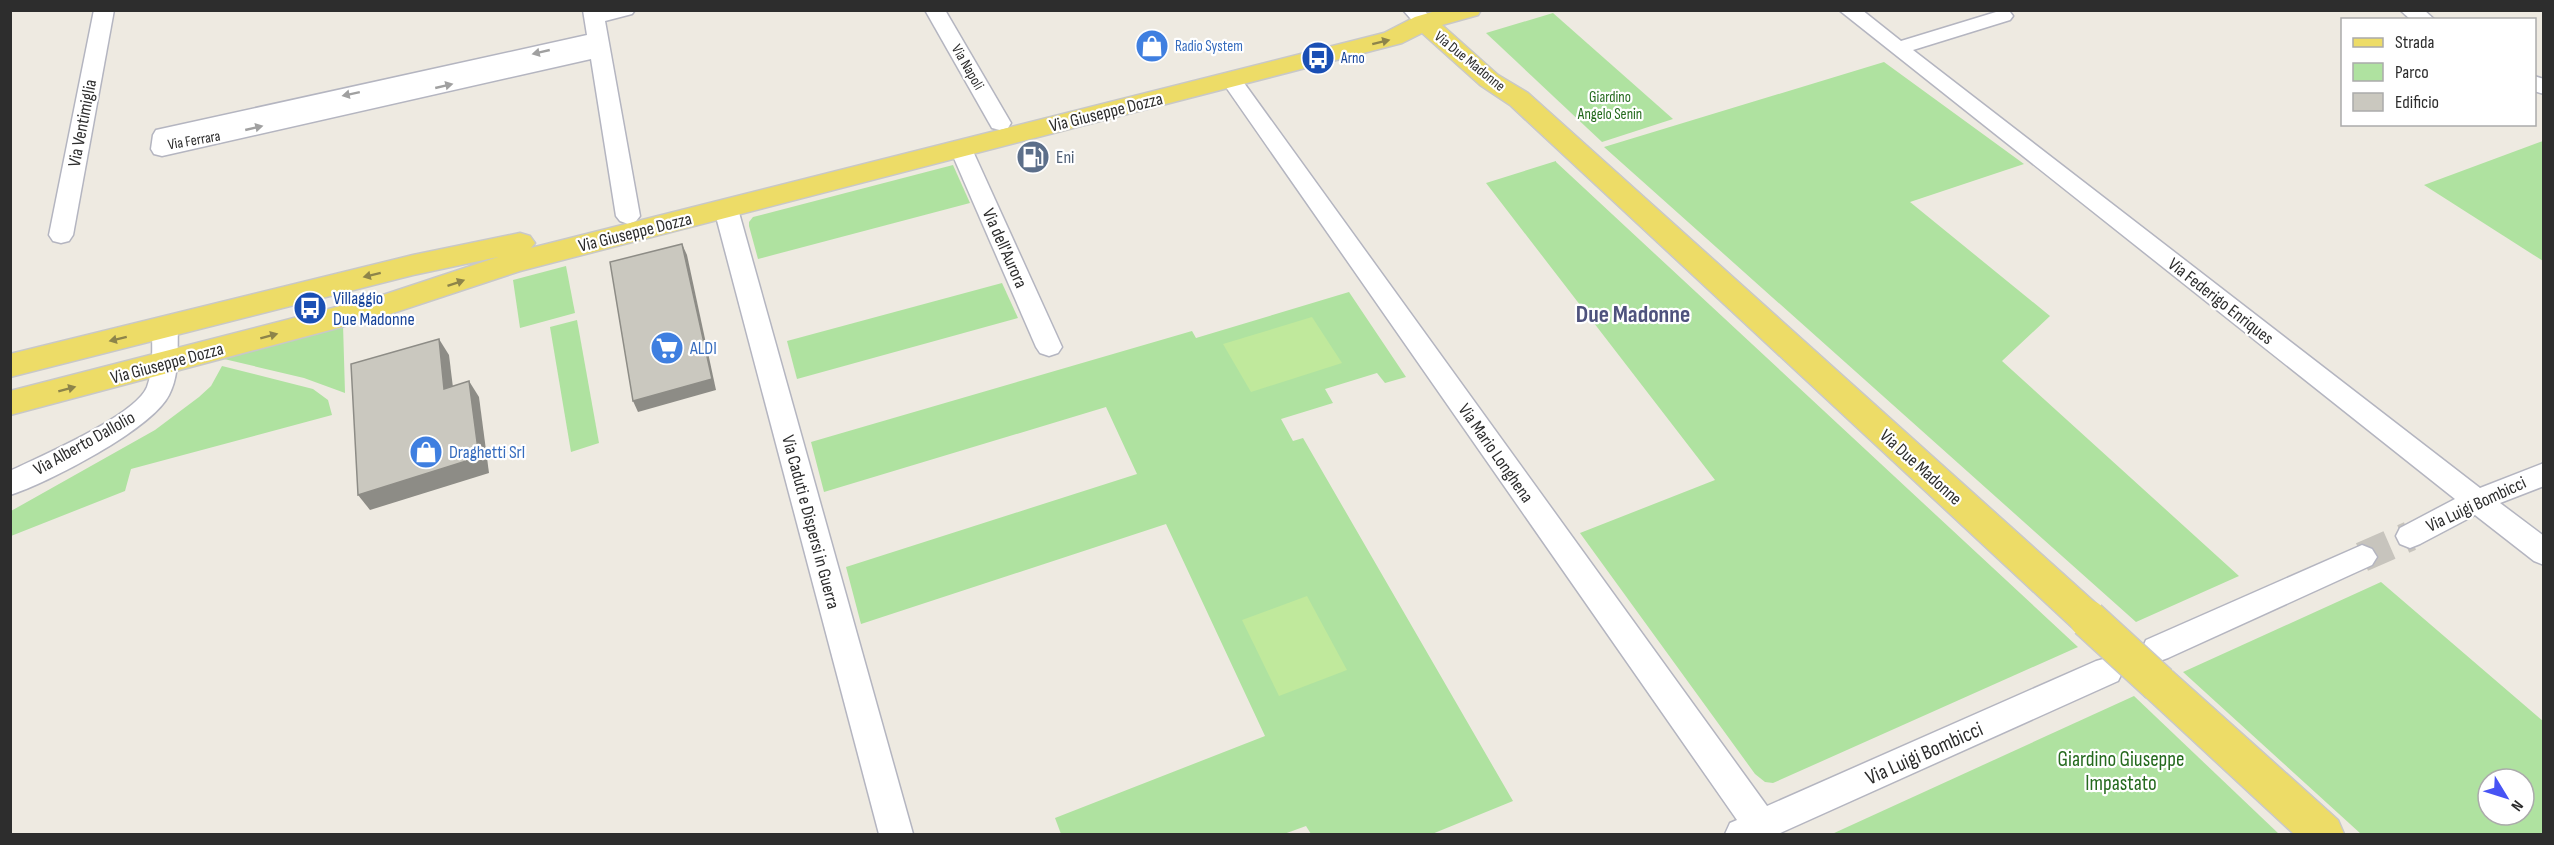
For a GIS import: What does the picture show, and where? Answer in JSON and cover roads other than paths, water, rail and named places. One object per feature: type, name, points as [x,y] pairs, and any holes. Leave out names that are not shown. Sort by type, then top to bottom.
[{"type":"main road","name":"Via Giuseppe Dozza","points":[[10,366],[428,261],[511,246],[1000,123],[1221,75],[1263,72],[1393,38],[1439,14]]},
{"type":"main road","name":"Via Giuseppe Dozza","points":[[10,404],[390,304],[512,263],[961,149],[1221,75],[1259,52],[1379,22],[1439,14]]},
{"type":"main road","name":"Via Due Madonne","points":[[1439,14],[1490,80],[1519,99],[2088,619],[2158,667],[2323,834]]},
{"type":"street","name":"Via Ventimiglia","points":[[61,235],[104,10]]},
{"type":"street","points":[[625,10],[594,14],[628,216]]},
{"type":"street","name":"Via Napoli","points":[[936,10],[1000,123]]},
{"type":"street","name":"Via Federigo Enriques","points":[[1849,10],[2544,553]]},
{"type":"street","points":[[1899,48],[1999,13]]},
{"type":"street","name":"Via Ferrara","points":[[599,45],[162,149],[164,135],[599,45]]},
{"type":"street","name":"Via Mario Longhena","points":[[1221,75],[1751,830]]},
{"type":"street","name":"Via dell'Aurora","points":[[961,149],[1049,347]]},
{"type":"street","name":"Via Caduti e Dispersi in Guerra","points":[[726,209],[896,834]]},
{"type":"street","name":"Via Alberto Dallolio","points":[[10,484],[111,431],[141,411],[157,395],[162,379],[165,327]]},
{"type":"street","name":"Via Luigi Bombicci","points":[[2409,536],[2476,501],[2544,474]]},
{"type":"street","points":[[2158,667],[2362,557]]},
{"type":"street","name":"Via Luigi Bombicci","points":[[1751,830],[2107,671]]},
{"type":"tunnel","points":[[2362,557],[2410,536]]},
{"type":"place","name":"Radio System","points":[[1152,46]]},
{"type":"place","name":"Arno","points":[[1318,58]]},
{"type":"place","name":"Eni","points":[[1033,157]]},
{"type":"place","name":"Villaggio Due Madonne","points":[[310,308]]},
{"type":"place","name":"ALDI","points":[[667,348]]},
{"type":"place","name":"Draghetti Srl","points":[[426,452]]},
{"type":"district","name":"Due Madonne","points":[[1633,314]]},
{"type":"park label","name":"Giardino Angelo Senin","points":[[1610,106]]},
{"type":"park label","name":"Giardino Giuseppe Impastato","points":[[2121,771]]}]
